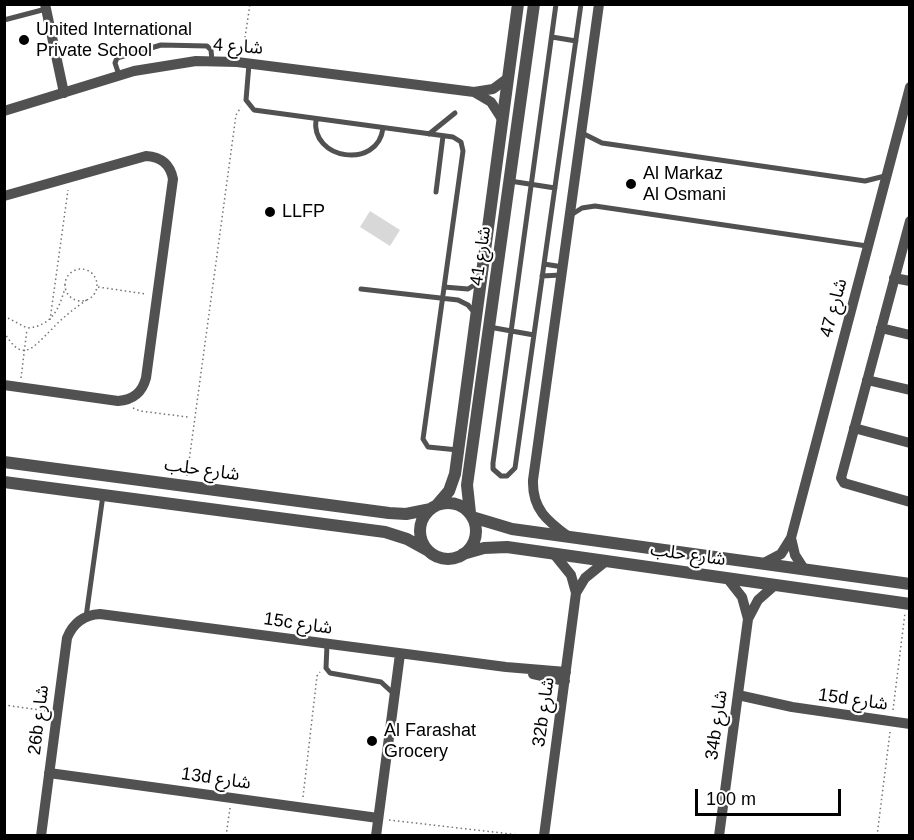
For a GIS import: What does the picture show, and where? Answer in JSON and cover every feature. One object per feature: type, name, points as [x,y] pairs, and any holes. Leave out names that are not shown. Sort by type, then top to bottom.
[{"type":"street","name":"شارع 41","points":[[471,515],[467,485],[534,4]]},
{"type":"street","points":[[569,537],[543,517],[533,493],[599,4]]},
{"type":"street","name":"شارع 41","points":[[434,507],[452,483],[458,450],[517,6]]},
{"type":"street","points":[[46,7],[68,92]]},
{"type":"street","name":"شارع 4","points":[[4,111],[165,64],[212,61],[245,63],[474,92],[493,89],[508,78]]},
{"type":"street","name":"شارع 47","points":[[764,563],[781,554],[791,538],[909,87]]},
{"type":"street","points":[[474,92],[492,102],[502,120]]},
{"type":"street","points":[[4,196],[146,156],[157,158],[167,164],[174,184],[144,386],[140,393],[126,401],[4,385]]},
{"type":"street","points":[[909,227],[854,428],[842,481],[909,502]]},
{"type":"street","points":[[894,278],[909,281]]},
{"type":"street","points":[[881,328],[909,335]]},
{"type":"street","points":[[867,380],[909,390]]},
{"type":"street","points":[[854,428],[909,443]]},
{"type":"street","name":"شارع حلب","points":[[4,462],[397,514],[434,507]]},
{"type":"street","name":"شارع حلب","points":[[4,483],[385,532],[407,539],[427,550]]},
{"type":"street","points":[[458,505],[471,515],[475,537],[463,554],[448,559],[433,555],[427,550],[423,544],[421,521],[434,507],[458,505]]},
{"type":"street","name":"شارع حلب","points":[[471,515],[512,530],[909,584]]},
{"type":"street","points":[[791,538],[795,555],[804,569]]},
{"type":"street","name":"شارع حلب","points":[[463,554],[495,547],[909,604]]},
{"type":"street","points":[[554,554],[571,575],[576,593]]},
{"type":"street","name":"32b شارع","points":[[544,836],[576,593],[591,571],[606,561]]},
{"type":"street","name":"34b شارع","points":[[727,578],[742,597],[748,619]]},
{"type":"street","name":"34b شارع","points":[[719,836],[748,619],[758,600],[775,585]]},
{"type":"street","name":"15c شارع","points":[[86,617],[100,614],[565,676]]},
{"type":"street","name":"26b شارع","points":[[41,836],[67,638],[74,625],[86,617]]},
{"type":"street","points":[[376,836],[400,654]]},
{"type":"street","name":"15d شارع","points":[[737,699],[909,724]]},
{"type":"street","name":"13d شارع","points":[[49,773],[378,818]]},
{"type":"lane","points":[[556,4],[493,463],[496,474],[501,476],[512,473],[515,468],[581,4]]},
{"type":"lane","points":[[4,20],[46,7]]},
{"type":"lane","points":[[552,37],[576,40]]},
{"type":"lane","points":[[119,76],[115,65],[117,58],[161,45],[207,46],[211,50],[212,61]]},
{"type":"lane","points":[[245,63],[247,104],[254,110],[457,139],[463,151],[423,439],[428,447],[458,450]]},
{"type":"lane","points":[[429,134],[455,113]]},
{"type":"lane","points":[[316,119],[315,130],[324,146],[346,156],[370,151],[379,143],[383,128]]},
{"type":"lane","points":[[582,133],[602,143],[865,181],[886,176]]},
{"type":"lane","points":[[436,192],[443,136]]},
{"type":"lane","points":[[510,181],[555,188]]},
{"type":"lane","points":[[571,215],[582,208],[595,206],[868,246]]},
{"type":"lane","points":[[544,264],[564,271]]},
{"type":"lane","points":[[542,276],[564,271]]},
{"type":"lane","points":[[444,288],[468,290],[480,281]]},
{"type":"lane","points":[[361,289],[464,302],[471,308],[475,318]]},
{"type":"lane","points":[[489,327],[534,335]]},
{"type":"lane","points":[[86,617],[103,495]]},
{"type":"lane","points":[[327,645],[326,668],[330,674],[381,682],[394,694]]},
{"type":"path","points":[[245,63],[250,4]]},
{"type":"path","points":[[186,486],[236,115],[247,104]]},
{"type":"path","points":[[50,320],[70,177]]},
{"type":"path","points":[[4,316],[27,328],[50,320],[60,307],[70,273],[79,269],[92,273],[97,287]]},
{"type":"path","points":[[66,287],[74,298],[88,298]]},
{"type":"path","points":[[97,287],[157,296]]},
{"type":"path","points":[[4,332],[12,345],[24,351],[38,345],[97,287]]},
{"type":"path","points":[[20,387],[27,328]]},
{"type":"path","points":[[126,401],[140,411],[188,417]]},
{"type":"path","points":[[302,808],[317,676],[326,668]]},
{"type":"path","points":[[4,705],[57,712]]},
{"type":"path","points":[[226,836],[231,798]]},
{"type":"path","points":[[378,818],[528,836]]},
{"type":"shaded area","points":[[370,211],[400,230],[390,246],[360,227]]},
{"type":"place","name":"United International Private School","points":[[24,40]]},
{"type":"place","name":"Al Markaz Al Osmani","points":[[631,184]]},
{"type":"place","name":"LLFP","points":[[270,212]]},
{"type":"place","name":"Al Farashat Grocery","points":[[372,741]]}]
